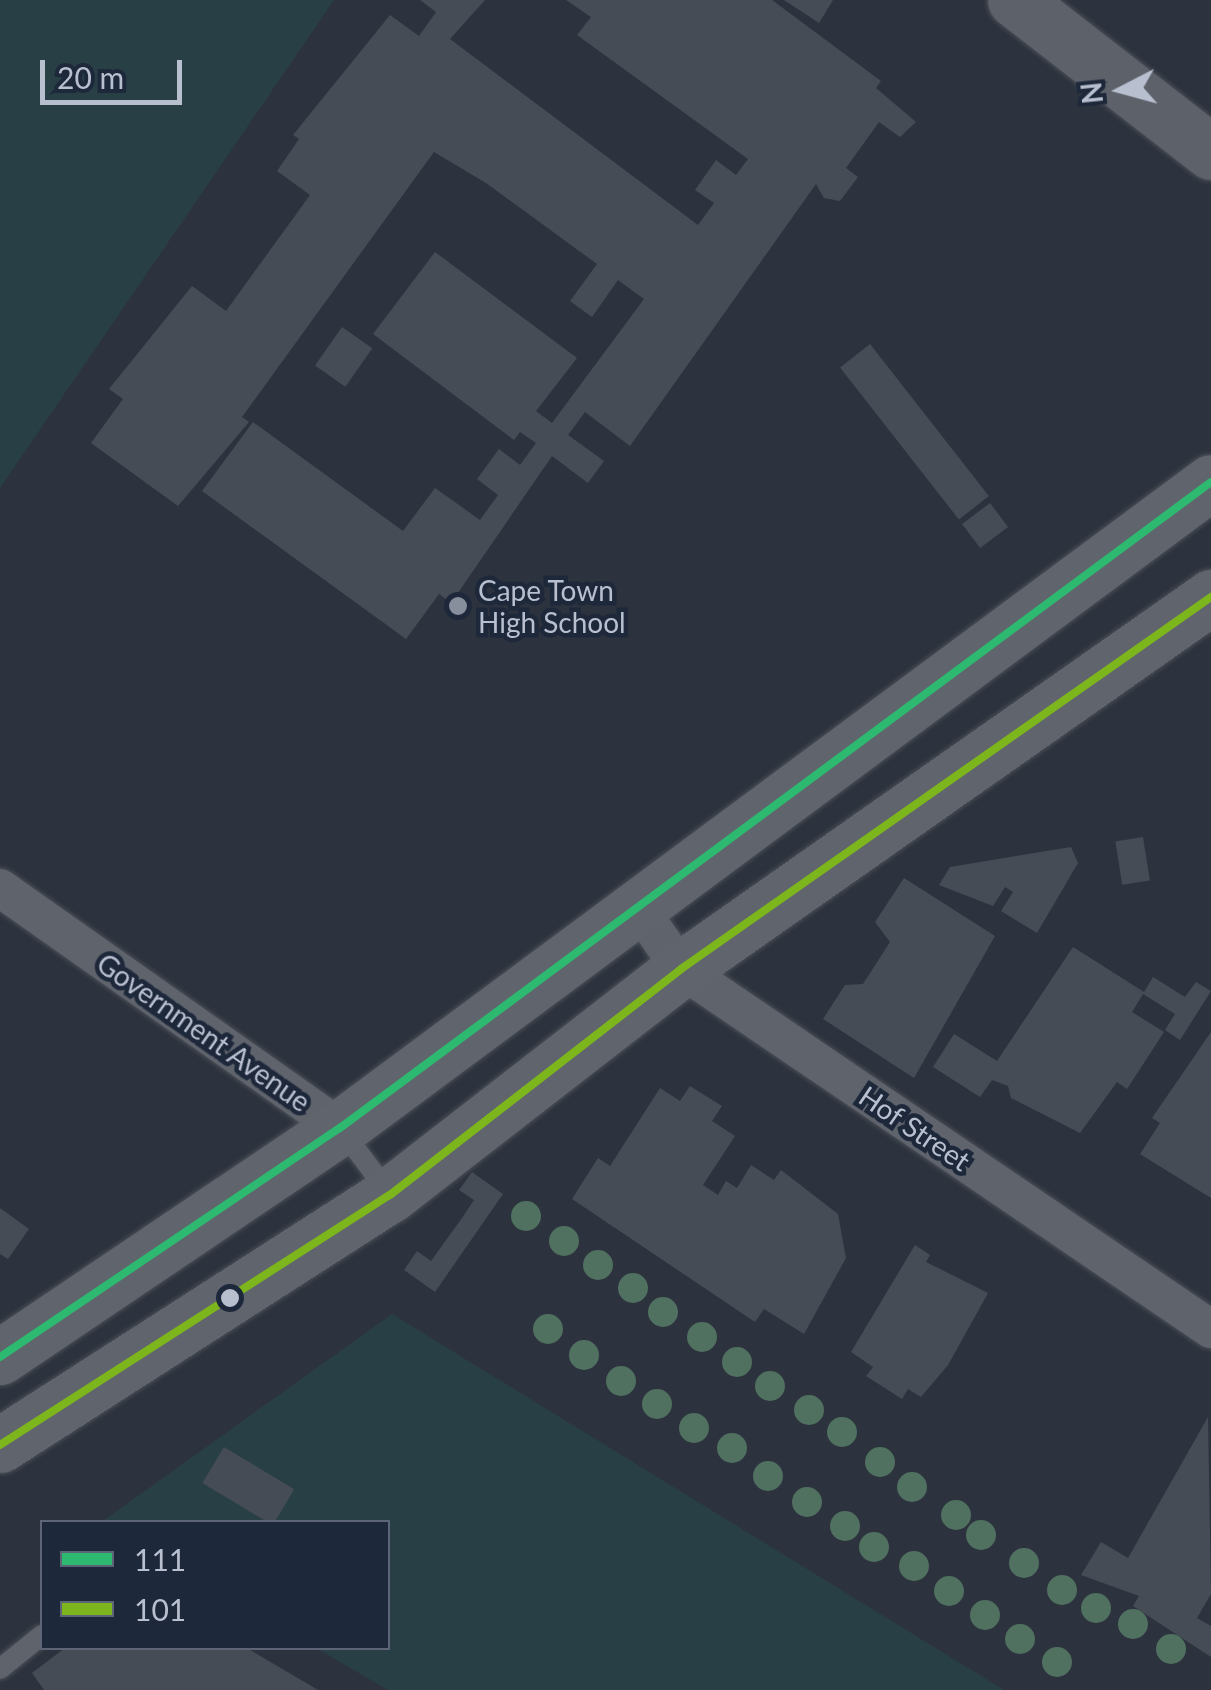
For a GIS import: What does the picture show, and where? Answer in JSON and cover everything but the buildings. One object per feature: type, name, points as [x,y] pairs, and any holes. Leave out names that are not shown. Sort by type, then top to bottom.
[{"type":"main road","points":[[0,1357],[340,1128],[1211,482]]},
{"type":"main road","points":[[0,1445],[390,1195],[681,969],[1211,597]]},
{"type":"street","points":[[1015,0],[1211,152]]},
{"type":"street","name":"Government Avenue","points":[[0,888],[340,1128]]},
{"type":"street","name":"Hof Street","points":[[638,908],[681,969],[1206,1315]]},
{"type":"lane","name":"Government Avenue","points":[[340,1128],[390,1195]]},
{"type":"lane","points":[[0,1669],[40,1637]]},
{"type":"shaded area","points":[[0,0],[334,0],[0,488]]},
{"type":"shaded area","points":[[392,1314],[1004,1690],[388,1690],[319,1650],[390,1650],[390,1520],[104,1520]]},
{"type":"transit line","name":"111","points":[[0,1357],[340,1128],[1211,482]]},
{"type":"transit line","name":"101","points":[[0,1445],[390,1195],[681,969],[1211,597]]},
{"type":"place","name":"Cape Town High School","points":[[458,606]]}]
